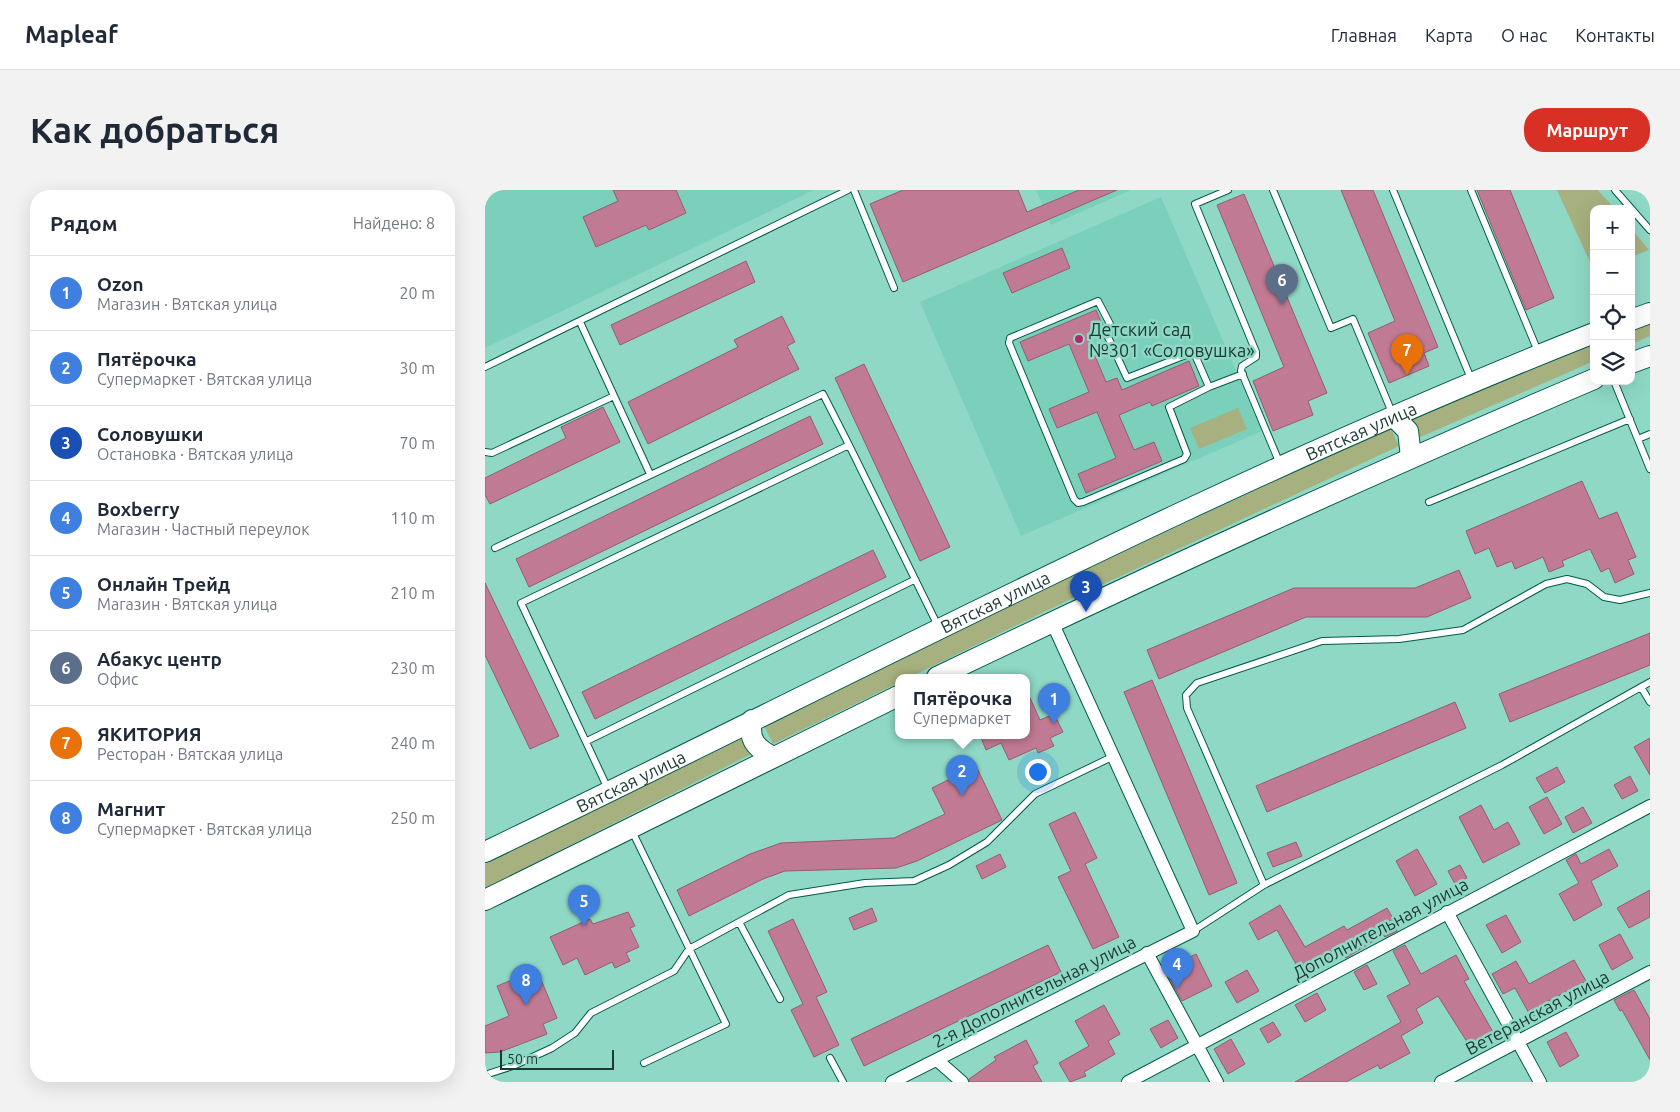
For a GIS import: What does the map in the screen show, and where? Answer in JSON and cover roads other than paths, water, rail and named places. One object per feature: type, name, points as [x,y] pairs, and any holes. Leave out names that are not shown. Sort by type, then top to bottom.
[{"type":"main road","points":[[1635,319],[1650,313]]},
{"type":"main road","name":"Вятская улица","points":[[485,852],[610,792],[939,628],[1281,466],[1393,416],[1590,335]]},
{"type":"main road","points":[[1635,362],[1650,356]]},
{"type":"main road","points":[[943,674],[1411,457],[1590,381]]},
{"type":"main road","points":[[1393,416],[1408,430],[1411,457]]},
{"type":"main road","points":[[485,900],[895,697]]},
{"type":"main road","points":[[752,720],[750,730],[752,741],[760,750],[773,757]]},
{"type":"street","points":[[1052,622],[1193,931]]},
{"type":"street","name":"Дополнительная улица","points":[[1128,1082],[1650,806]]},
{"type":"street","points":[[1447,912],[1540,1082]]},
{"type":"street","name":"2-я Дополнительная улица","points":[[892,1082],[1193,931]]},
{"type":"street","points":[[1147,953],[1217,1082]]},
{"type":"street","name":"Ветеранская улица","points":[[1441,1082],[1650,972]]},
{"type":"street","points":[[937,1060],[962,1082]]},
{"type":"lane","points":[[485,367],[848,190]]},
{"type":"lane","points":[[854,190],[894,288]]},
{"type":"lane","points":[[1228,190],[1195,204],[1256,352],[1252,361],[1242,366],[1243,374],[1281,466]]},
{"type":"lane","points":[[1273,190],[1331,328],[1353,319],[1393,416]]},
{"type":"lane","points":[[1393,190],[1473,382]]},
{"type":"lane","points":[[1471,190],[1539,355]]},
{"type":"lane","points":[[1615,190],[1650,230]]},
{"type":"lane","points":[[1209,387],[1195,355],[1191,353],[1127,378],[1108,337],[1109,323],[1098,301],[1010,338],[1009,343],[1074,499],[1078,502],[1083,502],[1184,460],[1187,454],[1169,406],[1209,387],[1243,374]]},
{"type":"lane","points":[[580,322],[651,474]]},
{"type":"lane","points":[[1616,385],[1650,469]]},
{"type":"lane","points":[[495,548],[823,394],[939,628]]},
{"type":"lane","points":[[485,452],[492,453],[614,396]]},
{"type":"lane","points":[[1429,502],[1630,419]]},
{"type":"lane","points":[[1638,439],[1650,434]]},
{"type":"lane","points":[[610,792],[521,603],[849,445]]},
{"type":"lane","points":[[1265,885],[1187,708],[1186,695],[1197,683],[1322,641],[1399,639],[1463,630],[1546,584],[1567,579],[1587,584],[1604,597],[1620,600],[1650,593]]},
{"type":"lane","points":[[587,741],[914,580]]},
{"type":"lane","points":[[1193,931],[1265,885],[1502,765],[1650,682]]},
{"type":"lane","points":[[1641,687],[1650,702]]},
{"type":"lane","points":[[485,1075],[513,1066],[559,1043],[575,1033],[591,1013],[674,971],[689,949],[789,895],[865,883],[914,881],[949,865],[987,842],[1035,794],[1114,756]]},
{"type":"lane","points":[[630,828],[726,1024],[645,1063]]},
{"type":"lane","points":[[739,922],[780,998]]},
{"type":"lane","points":[[830,1058],[843,1082]]},
{"type":"place","name":"Абакус центр","points":[[1282,305]]},
{"type":"place","name":"Детский сад №301 «Соловушка»","points":[[1079,339]]},
{"type":"place","name":"ЯКИТОРИЯ","points":[[1407,375]]},
{"type":"place","name":"Соловушки","points":[[1086,612]]},
{"type":"place","name":"Ozon","points":[[1054,724]]},
{"type":"place","name":"Пятёрочка","points":[[962,796]]},
{"type":"place","name":"Онлайн Трейд","points":[[584,926]]},
{"type":"place","name":"Boxberry","points":[[1177,989]]},
{"type":"place","name":"Магнит","points":[[526,1005]]}]
